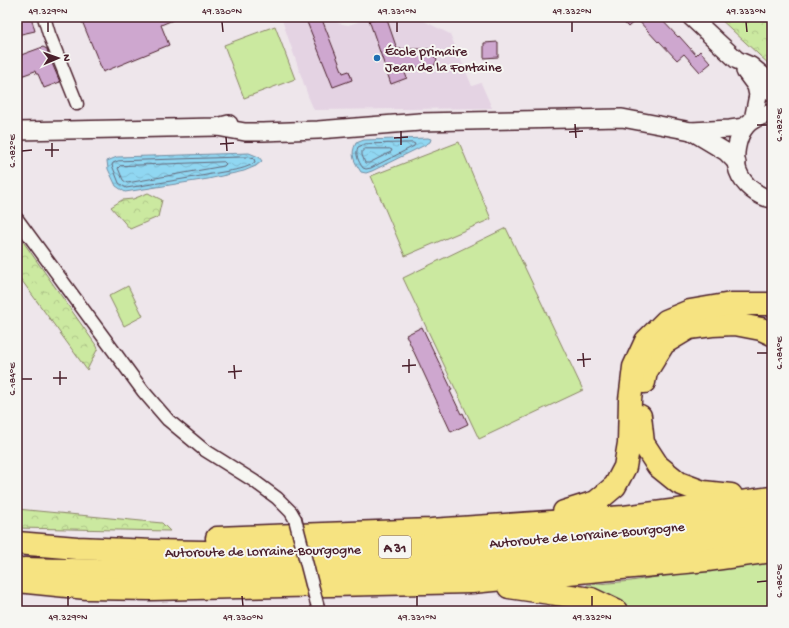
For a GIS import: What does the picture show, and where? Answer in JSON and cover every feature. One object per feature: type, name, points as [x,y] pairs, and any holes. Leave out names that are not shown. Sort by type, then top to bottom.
[{"type":"highway","points":[[431,530],[553,516],[596,502],[615,486],[625,467],[629,443],[630,400],[634,367],[646,341],[666,321],[690,311],[732,304],[772,304]]},
{"type":"highway","points":[[772,334],[762,329],[735,324],[689,328],[664,343],[646,372],[639,408],[643,443],[658,466],[679,483],[703,492],[772,496]]},
{"type":"highway","points":[[17,539],[78,538],[153,541],[431,530],[624,517],[772,496]]},
{"type":"highway","name":"Autoroute de Lorraine-Bourgogne","points":[[17,543],[77,548],[253,553],[540,541],[627,533],[772,515]]},
{"type":"highway","name":"Autoroute de Lorraine-Bourgogne","points":[[17,568],[161,571],[446,566],[630,551],[772,534]]},
{"type":"highway","points":[[17,581],[87,588],[151,589],[472,582],[706,560],[772,551]]},
{"type":"highway","points":[[472,582],[591,599],[616,611]]},
{"type":"main road","points":[[691,17],[737,60],[756,86],[758,94],[749,123],[739,138],[735,152],[738,171],[744,183],[754,192],[772,199]]},
{"type":"main road","points":[[737,60],[751,66],[762,75],[772,92]]},
{"type":"main road","points":[[17,131],[217,127],[245,132],[323,124],[622,118],[691,131],[730,129],[772,113]]},
{"type":"main road","points":[[691,131],[726,152],[737,163]]},
{"type":"street","points":[[44,17],[49,34],[77,104]]},
{"type":"street","points":[[17,219],[143,391],[168,420],[203,449],[254,481],[277,498],[290,512],[295,519],[318,606]]},
{"type":"shaded area","name":"École primaire Jean de la Fontaine","points":[[281,17],[333,17],[333,19],[338,23],[348,25],[358,22],[360,17],[416,17],[450,34],[472,86],[481,83],[492,108],[314,110]]},
{"type":"green space","points":[[718,17],[772,17],[772,67]]},
{"type":"green space","points":[[275,26],[295,79],[244,98],[224,45]]},
{"type":"green space","points":[[459,142],[491,219],[405,256],[371,176]]},
{"type":"green space","points":[[148,193],[162,200],[158,217],[130,229],[111,207],[122,200],[133,199]]},
{"type":"green space","points":[[506,228],[583,390],[479,439],[403,278]]},
{"type":"green space","points":[[17,233],[98,348],[87,370],[17,274]]},
{"type":"green space","points":[[128,286],[143,316],[124,326],[109,296]]},
{"type":"green space","points":[[17,509],[162,523],[170,531],[17,528]]},
{"type":"green space","points":[[772,559],[772,611],[632,611],[585,590],[587,585],[631,581]]},
{"type":"water","points":[[431,139],[430,142],[425,145],[366,173],[361,172],[356,165],[353,155],[356,143],[364,140]]},
{"type":"water","points":[[249,153],[259,157],[262,161],[256,166],[244,171],[208,179],[125,192],[116,186],[108,169],[107,161],[117,157]]},
{"type":"building","points":[[17,17],[31,17],[35,31],[17,35]]},
{"type":"building","points":[[92,17],[180,17],[161,25],[169,45],[103,72],[82,21]]},
{"type":"building","points":[[305,17],[321,17],[343,73],[349,71],[352,80],[333,87]]},
{"type":"building","points":[[386,17],[397,49],[434,50],[433,55],[437,60],[433,68],[402,66],[407,78],[391,84],[369,20]]},
{"type":"building","points":[[619,17],[659,17],[696,55],[700,51],[711,63],[700,72],[684,54],[677,60],[637,19],[628,27]]},
{"type":"building","points":[[498,42],[498,57],[484,58],[484,43]]},
{"type":"building","points":[[43,47],[47,49],[60,82],[44,88],[38,74],[36,74],[35,71],[21,76],[17,68],[17,60],[22,58],[21,55]]},
{"type":"building","points":[[422,327],[452,390],[450,391],[461,414],[463,413],[468,424],[451,432],[406,335]]},
{"type":"place","name":"École primaire Jean de la Fontaine","points":[[377,58]]}]
